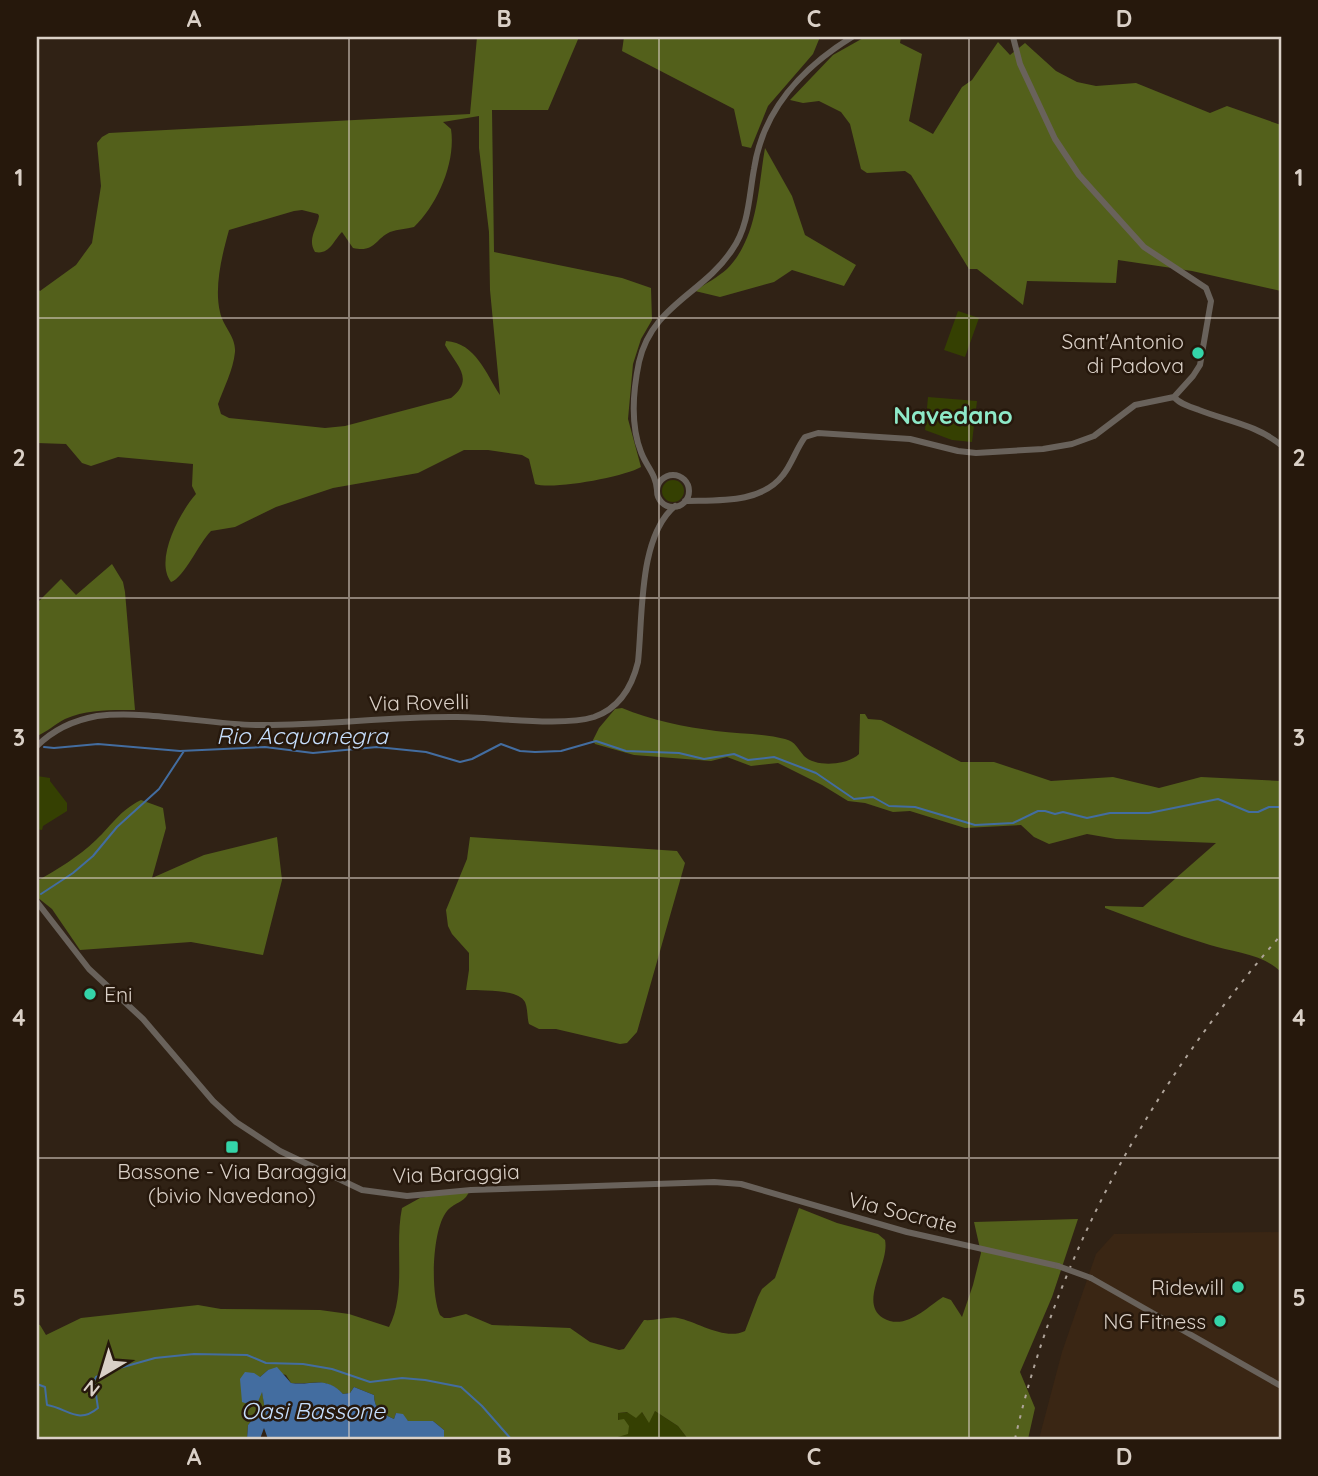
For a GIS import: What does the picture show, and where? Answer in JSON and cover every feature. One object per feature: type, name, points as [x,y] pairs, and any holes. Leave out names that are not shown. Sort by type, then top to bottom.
[{"type":"street","points":[[852,37],[824,57],[785,95],[766,123],[760,139],[746,222],[733,250],[715,271],[671,306],[645,342],[637,375],[634,416],[638,444],[654,474],[659,499],[664,504],[675,506],[685,501],[748,496],[770,488],[786,472],[800,443],[810,434],[910,439],[976,453],[1026,451],[1084,440],[1104,430],[1135,405],[1174,397],[1193,376],[1200,365],[1211,302],[1206,288],[1144,247],[1079,175],[1055,139],[1020,64],[1013,37]]},
{"type":"street","points":[[1174,397],[1177,401],[1262,432],[1281,445]]},
{"type":"street","points":[[646,462],[659,472],[682,477],[699,497],[708,500]]},
{"type":"street","points":[[657,490],[661,480],[671,475]]},
{"type":"street","points":[[685,501],[688,486]]},
{"type":"street","name":"Via Rovelli","points":[[37,746],[70,724],[101,716],[142,716],[260,725],[410,718],[560,720],[595,716],[616,706],[635,676],[648,557],[660,522],[662,506],[659,499]]},
{"type":"street","name":"Via Rovelli","points":[[660,522],[675,506]]},
{"type":"street","name":"Via Baraggia","points":[[37,902],[89,969],[143,1020],[214,1101],[236,1122],[280,1151],[362,1190],[407,1196],[567,1186],[714,1182],[741,1184]]},
{"type":"street","name":"Via Socrate","points":[[741,1184],[907,1232],[1058,1266],[1091,1278],[1281,1386]]},
{"type":"shaded area","points":[[1281,1232],[1281,1439],[1039,1439],[1062,1352],[1096,1254],[1114,1234]]},
{"type":"green space","points":[[477,37],[579,37],[548,110],[492,110],[494,252],[622,278],[651,288],[652,320],[641,339],[633,364],[628,419],[641,467],[620,475],[588,481],[544,485],[535,484],[529,459],[522,455],[464,450],[418,473],[333,488],[276,507],[235,527],[211,531],[181,574],[171,582],[165,562],[167,549],[183,512],[196,494],[192,486],[193,464],[118,457],[91,466],[82,463],[66,444],[37,443],[37,288],[40,291],[76,265],[92,243],[101,186],[97,143],[109,133],[470,114]],"holes":[[[479,116],[479,148],[489,232],[490,290],[500,395],[473,353],[465,347],[446,341],[445,345],[463,378],[462,385],[451,398],[345,426],[325,428],[229,418],[221,414],[218,404],[235,352],[234,341],[218,302],[220,271],[229,230],[302,210],[319,216],[312,238],[315,252],[328,249],[342,232],[353,248],[366,249],[390,232],[414,227],[431,207],[438,195],[451,155],[451,129],[443,122]]]},
{"type":"green space","points":[[624,37],[820,37],[813,54],[768,106],[751,148],[742,146],[734,109],[622,51]]},
{"type":"green space","points":[[865,37],[901,37],[900,43],[922,54],[909,121],[933,134],[962,87],[972,80],[998,42],[1010,55],[1025,43],[1056,71],[1077,82],[1096,86],[1136,83],[1210,113],[1227,106],[1281,125],[1281,291],[1192,271],[1118,260],[1116,283],[1027,281],[1023,305],[977,269],[969,269],[911,175],[905,171],[867,173],[861,169],[850,124],[841,112],[819,101],[803,103],[790,100],[833,55]]},
{"type":"green space","points":[[765,148],[792,196],[805,235],[856,265],[844,286],[792,270],[774,282],[720,297],[695,291],[727,269],[745,243],[755,212]]},
{"type":"green space","points":[[958,311],[979,318],[965,357],[944,350]]},
{"type":"green space","points":[[928,397],[977,401],[972,442],[952,440],[925,430]]},
{"type":"green space","points":[[673,480],[681,483],[684,491],[681,499],[673,502],[665,499],[662,491],[665,483]]},
{"type":"green space","points":[[112,564],[123,582],[125,592],[135,710],[82,713],[65,719],[37,736],[37,603],[61,579],[76,595]]},
{"type":"green space","points":[[622,708],[680,725],[789,740],[809,760],[824,764],[847,761],[859,754],[860,714],[865,714],[868,719],[881,720],[961,762],[994,762],[1051,781],[1113,777],[1159,788],[1201,777],[1281,781],[1281,972],[1257,957],[1197,941],[1105,908],[1143,907],[1216,843],[1116,839],[1087,834],[1049,844],[1034,837],[1021,825],[965,828],[910,811],[893,812],[848,801],[778,763],[751,766],[727,757],[711,761],[634,755],[595,744],[593,740],[599,728],[615,709]]},
{"type":"green space","points":[[37,776],[50,778],[67,803],[67,811],[43,826],[42,830],[37,829]]},
{"type":"green space","points":[[141,800],[163,808],[166,828],[152,878],[204,855],[277,837],[282,880],[263,955],[191,942],[80,950],[52,909],[37,897],[37,881],[82,852],[122,813]]},
{"type":"green space","points":[[470,837],[677,851],[685,863],[637,1032],[627,1043],[620,1044],[556,1029],[539,1029],[529,1024],[525,1002],[514,994],[466,990],[469,953],[452,934],[446,910],[467,859]]},
{"type":"green space","points":[[470,1189],[463,1199],[447,1211],[438,1232],[434,1277],[440,1315],[450,1318],[466,1314],[492,1325],[570,1328],[590,1342],[619,1350],[624,1349],[644,1320],[678,1318],[729,1334],[745,1331],[762,1289],[775,1278],[799,1208],[837,1223],[878,1234],[885,1240],[873,1303],[883,1318],[899,1322],[915,1316],[943,1297],[951,1300],[962,1317],[981,1253],[974,1222],[1078,1219],[1052,1297],[1020,1372],[1035,1408],[1028,1439],[688,1439],[678,1426],[655,1411],[649,1423],[642,1412],[636,1418],[627,1412],[618,1413],[618,1420],[624,1419],[629,1426],[628,1434],[618,1437],[619,1439],[444,1439],[444,1430],[433,1421],[408,1421],[396,1413],[394,1419],[375,1404],[374,1395],[354,1387],[350,1393],[343,1394],[337,1388],[324,1383],[291,1383],[286,1375],[268,1370],[260,1377],[266,1417],[256,1415],[248,1425],[247,1439],[37,1439],[37,1324],[46,1335],[81,1318],[198,1305],[221,1309],[320,1310],[349,1314],[389,1327],[398,1299],[402,1208],[420,1198]]},
{"type":"green space","points":[[641,1411],[649,1422],[655,1411],[678,1426],[688,1439],[619,1439],[618,1413]]},
{"type":"water","name":"Oasi Bassone","points":[[277,1367],[291,1383],[325,1383],[343,1394],[350,1393],[354,1387],[374,1395],[377,1407],[386,1415],[394,1419],[396,1413],[403,1414],[408,1421],[433,1421],[444,1430],[444,1439],[268,1439],[264,1428],[260,1439],[247,1439],[248,1425],[256,1415],[266,1416],[262,1392],[257,1404],[253,1406],[242,1402],[240,1379],[245,1372],[260,1377]]},
{"type":"waterway","name":"Rio Acquanegra","points":[[44,747],[98,744],[180,751],[265,747],[313,753],[377,747],[426,752],[460,762],[501,744],[520,751],[535,752],[561,751],[596,741],[626,751],[679,753],[704,759],[734,754],[748,760],[774,757],[816,773],[854,799],[873,797],[889,806],[915,807],[975,825],[1013,823],[1038,811],[1055,814],[1063,812],[1087,818],[1110,813],[1149,813],[1218,799],[1249,812],[1281,807]]},
{"type":"waterway","points":[[41,894],[93,856],[117,827],[159,789],[184,751]]},
{"type":"waterway","points":[[37,1384],[45,1387],[47,1405],[72,1414],[84,1415],[98,1408],[94,1381],[96,1377],[109,1371],[155,1358],[194,1354],[247,1355],[266,1363],[303,1364],[332,1369],[370,1382],[402,1378],[461,1387],[511,1439]]},
{"type":"railway","points":[[1015,1439],[1033,1369],[1057,1301],[1084,1235],[1116,1171],[1192,1048],[1281,935]]},
{"type":"place","name":"Sant'Antonio di Padova","points":[[1198,353]]},
{"type":"place","name":"Eni","points":[[90,994]]},
{"type":"place","name":"Bassone - Via Baraggia (bivio Navedano)","points":[[232,1147]]},
{"type":"place","name":"Ridewill","points":[[1238,1287]]},
{"type":"place","name":"NG Fitness","points":[[1220,1321]]},
{"type":"district","name":"Navedano","points":[[953,415]]}]
